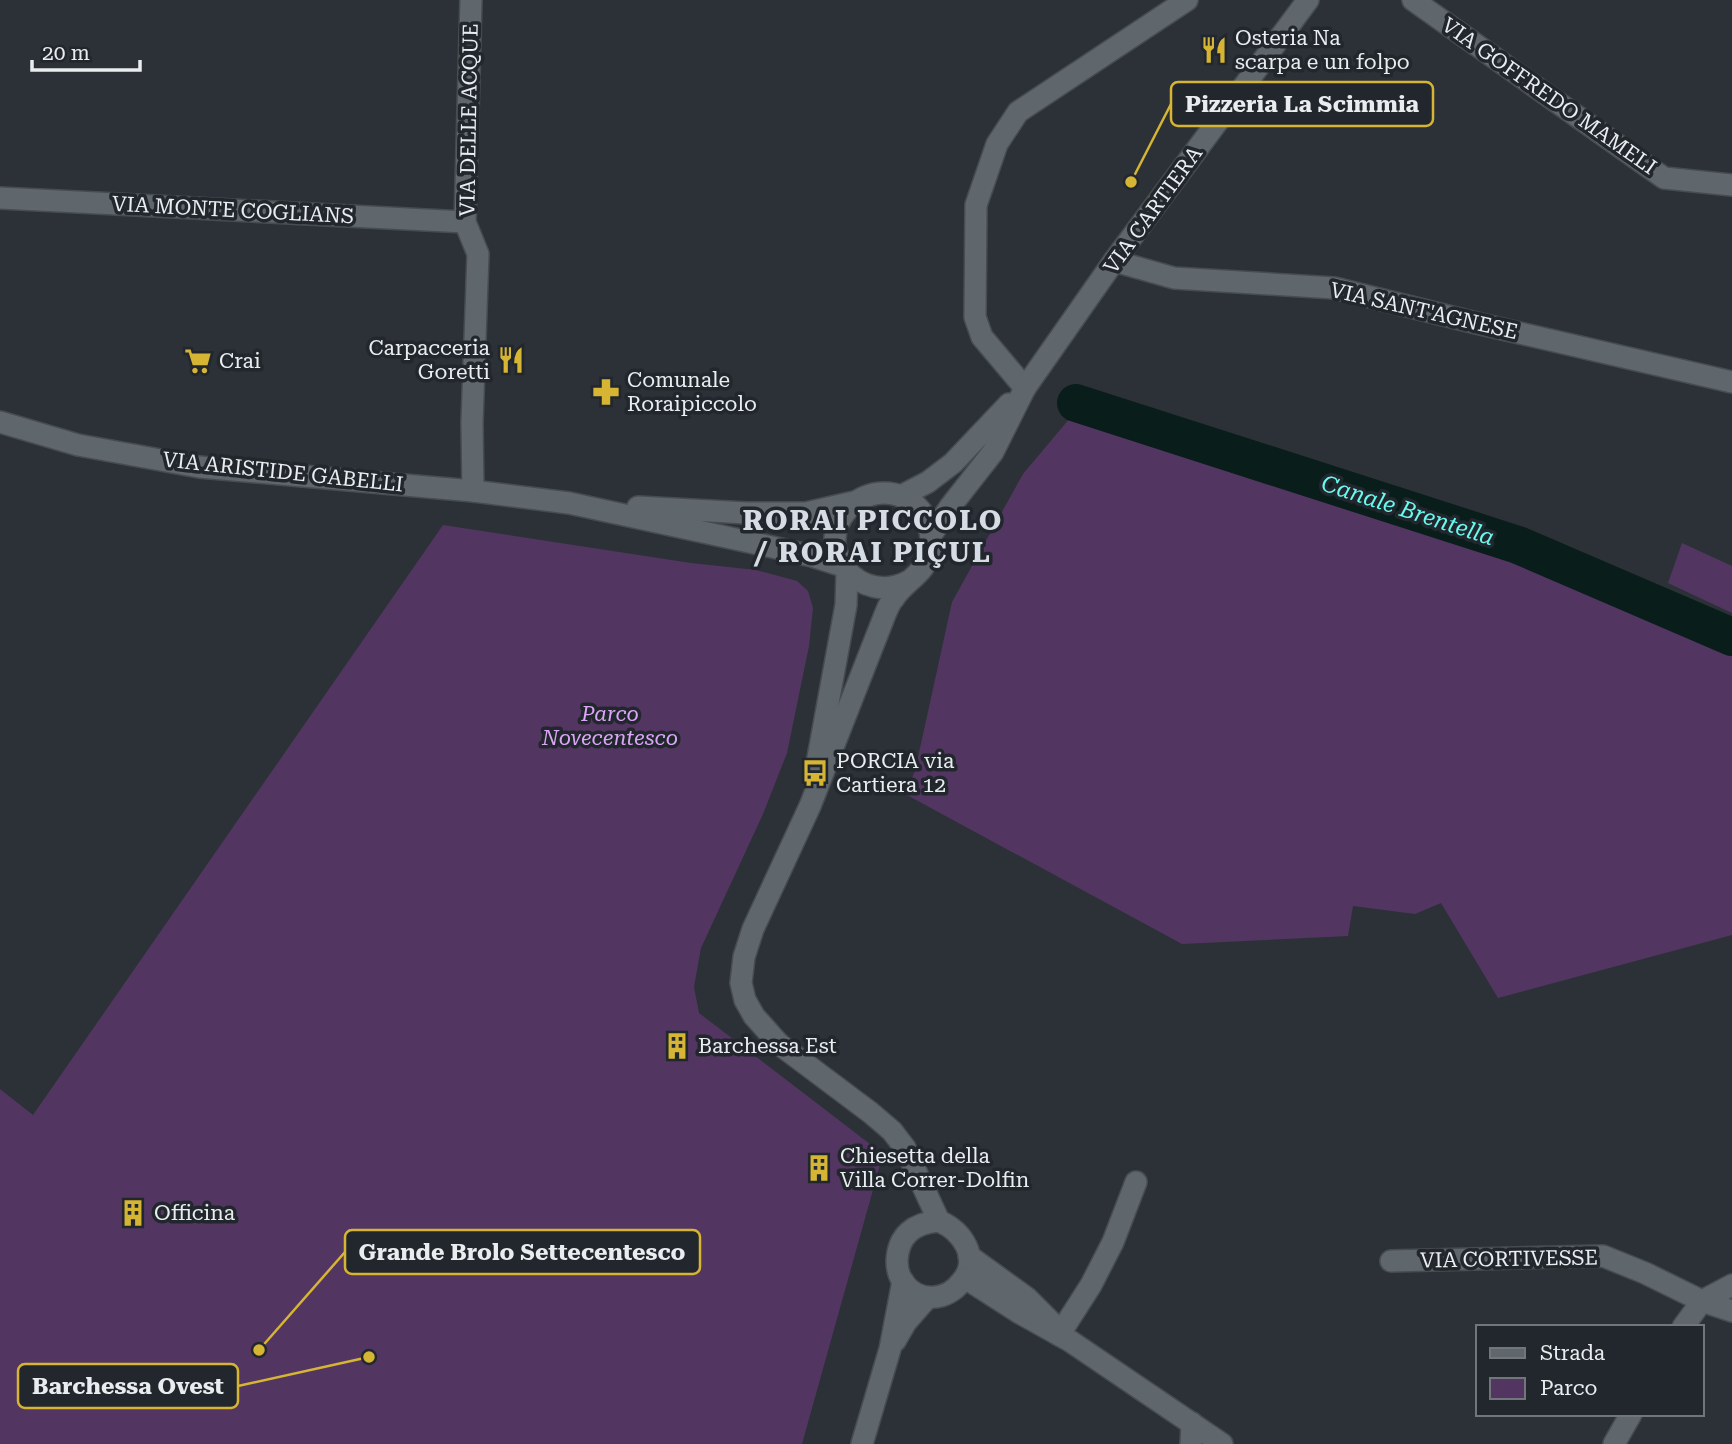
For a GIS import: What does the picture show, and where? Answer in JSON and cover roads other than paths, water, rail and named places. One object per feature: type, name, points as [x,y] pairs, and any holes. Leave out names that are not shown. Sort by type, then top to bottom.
[{"type":"main road","name":"VIA DELLE ACQUE","points":[[471,0],[465,222],[478,254],[472,424],[473,491]]},
{"type":"main road","points":[[1025,388],[982,337],[975,317],[976,205],[997,144],[1018,112],[1187,0]]},
{"type":"main road","name":"VIA CARTIERA","points":[[939,1222],[905,1148],[892,1132],[779,1044],[754,1016],[745,1000],[741,983],[744,957],[753,929],[810,806],[893,598],[922,569],[932,544],[931,535],[993,452],[1025,388],[1114,261],[1308,0]]},
{"type":"main road","name":"VIA GOFFREDO MAMELI","points":[[1413,0],[1664,177],[1732,186]]},
{"type":"main road","name":"VIA MONTE COGLIANS","points":[[0,198],[465,222]]},
{"type":"main road","name":"VIA SANT'AGNESE","points":[[1114,261],[1174,278],[1335,288],[1732,382]]},
{"type":"main road","name":"VIA CARTIERA","points":[[901,496],[928,482],[953,463],[1025,388]]},
{"type":"main road","name":"VIA ARISTIDE GABELLI","points":[[0,422],[79,445],[199,467],[473,491],[569,503],[747,513],[806,513],[855,502]]},
{"type":"main road","points":[[855,502],[869,494],[886,492],[901,496],[916,505],[926,518],[931,535]]},
{"type":"main road","name":"VIA CARTIERA","points":[[810,806],[846,605],[845,569],[836,551],[836,534],[838,523],[855,502]]},
{"type":"main road","name":"VIA ARISTIDE GABELLI","points":[[569,503],[812,556],[845,569]]},
{"type":"main road","points":[[845,569],[859,582],[877,588],[892,587],[909,581]]},
{"type":"main road","points":[[915,1169],[915,1227]]},
{"type":"main road","points":[[1063,1336],[1113,1242],[1136,1182]]},
{"type":"main road","points":[[939,1222],[948,1225],[962,1238],[969,1256],[968,1268],[965,1278],[954,1290],[942,1296],[927,1298],[915,1293],[903,1281],[897,1267],[898,1250],[904,1237],[915,1227],[939,1222]]},
{"type":"main road","points":[[969,1256],[1027,1298],[1063,1336]]},
{"type":"main road","name":"VIA CORTIVESSE","points":[[1391,1261],[1603,1256],[1702,1301],[1732,1311]]},
{"type":"main road","points":[[965,1278],[1063,1336],[1191,1434],[1222,1444]]},
{"type":"main road","points":[[862,1444],[890,1349],[903,1281]]},
{"type":"main road","points":[[1684,1325],[1702,1301],[1732,1285]]},
{"type":"main road","points":[[890,1349],[906,1322],[927,1298]]},
{"type":"main road","points":[[1614,1444],[1630,1416]]},
{"type":"waterway","name":"Canale Brentella","points":[[1076,403],[1518,545],[1732,637]]},
{"type":"place","name":"Osteria Na scarpa e un folpo","points":[[1214,50]]},
{"type":"place","name":"Pizzeria La Scimmia","points":[[1131,182]]},
{"type":"place","name":"Carpacceria Goretti","points":[[511,360]]},
{"type":"place","name":"Crai","points":[[198,361]]},
{"type":"place","name":"Comunale Roraipiccolo","points":[[606,392]]},
{"type":"place","name":"PORCIA via Cartiera 12","points":[[815,773]]},
{"type":"place","name":"Barchessa Est","points":[[677,1046]]},
{"type":"place","name":"Chiesetta della Villa Correr-Dolfin","points":[[819,1168]]},
{"type":"place","name":"Officina","points":[[133,1213]]},
{"type":"place","name":"Grande Brolo Settecentesco","points":[[259,1350]]},
{"type":"place","name":"Barchessa Ovest","points":[[369,1357]]},
{"type":"district","name":"RORAI PICCOLO / RORAI PIÇUL","points":[[873,536]]},
{"type":"park label","name":"Parco Novecentesco","points":[[610,726]]}]
